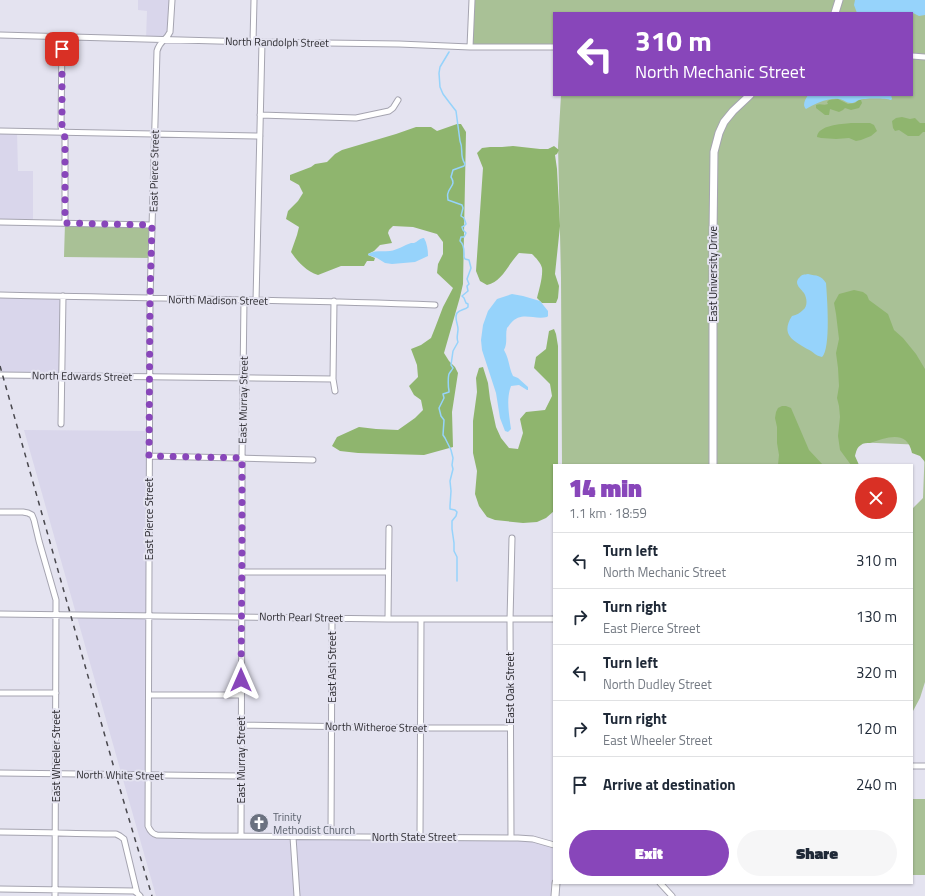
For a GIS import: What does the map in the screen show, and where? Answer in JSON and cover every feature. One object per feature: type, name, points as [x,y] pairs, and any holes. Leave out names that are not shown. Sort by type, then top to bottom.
[{"type":"main road","points":[[835,12],[839,0]]},
{"type":"main road","name":"East University Drive","points":[[713,464],[714,152],[719,133],[728,116],[749,96]]},
{"type":"main road","points":[[555,896],[556,884]]},
{"type":"street","name":"East Pierce Street","points":[[151,832],[148,826],[149,456],[150,298],[154,135],[157,51],[160,44],[169,35],[171,30],[172,0]]},
{"type":"street","points":[[253,42],[254,0]]},
{"type":"street","points":[[470,47],[472,0]]},
{"type":"street","name":"North Randolph Street","points":[[0,35],[470,47],[553,47]]},
{"type":"street","points":[[62,37],[62,127],[65,138],[65,223]]},
{"type":"street","points":[[256,301],[262,42]]},
{"type":"street","points":[[913,56],[925,56]]},
{"type":"street","points":[[260,115],[356,118],[389,111],[398,100]]},
{"type":"street","points":[[0,132],[260,136]]},
{"type":"street","points":[[0,222],[152,225]]},
{"type":"street","name":"North Madison Street","points":[[0,295],[256,301],[334,301],[435,305]]},
{"type":"street","points":[[61,424],[63,296]]},
{"type":"street","name":"East Murray Street","points":[[241,836],[244,300]]},
{"type":"street","points":[[334,301],[333,379],[335,391]]},
{"type":"street","name":"North Edwards Street","points":[[0,375],[333,379]]},
{"type":"street","points":[[149,456],[313,460]]},
{"type":"street","name":"East Wheeler Street","points":[[0,512],[24,512],[32,515],[55,594],[55,893]]},
{"type":"street","points":[[388,619],[389,528]]},
{"type":"street","name":"East Oak Street","points":[[511,838],[510,620],[512,538]]},
{"type":"street","points":[[242,572],[388,572]]},
{"type":"street","name":"North Pearl Street","points":[[0,614],[388,619],[553,619]]},
{"type":"street","name":"East Ash Street","points":[[331,836],[332,618]]},
{"type":"street","points":[[420,837],[421,619]]},
{"type":"street","points":[[0,693],[56,693]]},
{"type":"street","points":[[149,695],[241,695]]},
{"type":"street","name":"North Witheroe Street","points":[[241,725],[510,728]]},
{"type":"street","points":[[913,766],[925,766]]},
{"type":"street","name":"North White Street","points":[[0,773],[241,776]]},
{"type":"street","points":[[0,832],[116,834],[124,839],[138,894]]},
{"type":"street","name":"North State Street","points":[[151,832],[158,835],[511,838],[533,839],[553,845]]},
{"type":"street","points":[[293,837],[297,896]]},
{"type":"street","points":[[661,884],[672,896]]},
{"type":"street","points":[[0,889],[55,893],[134,891],[138,894]]},
{"type":"shaded area","points":[[138,0],[172,0],[168,37],[146,39],[147,11],[138,10]]},
{"type":"shaded area","points":[[0,131],[17,132],[18,171],[33,171],[33,222],[0,222]]},
{"type":"shaded area","points":[[0,295],[63,296],[62,376],[3,375],[0,366]]},
{"type":"shaded area","points":[[24,430],[149,431],[148,826],[153,834],[518,838],[553,845],[553,881],[551,896],[156,896]]},
{"type":"green space","points":[[472,0],[925,0],[925,445],[852,442],[853,464],[562,464],[561,278],[558,146],[561,96],[913,96],[913,12],[553,12],[553,47],[470,47]]},
{"type":"green space","points":[[838,99],[848,104],[855,103],[858,100],[861,100],[862,103],[859,108],[851,110],[845,108],[839,112],[830,109],[829,115],[825,115],[816,108],[816,105],[826,105],[828,104],[827,102],[829,100]]},
{"type":"green space","points":[[902,117],[910,119],[915,118],[920,123],[925,123],[925,132],[919,136],[908,136],[899,130],[895,131],[892,121],[896,118]]},
{"type":"green space","points":[[851,123],[870,123],[874,125],[877,131],[871,136],[856,141],[849,138],[836,139],[817,137],[821,130],[831,126]]},
{"type":"green space","points":[[461,124],[466,132],[463,284],[444,353],[458,373],[452,412],[453,447],[424,455],[340,451],[332,446],[337,437],[359,427],[398,430],[415,418],[423,410],[421,400],[414,395],[409,386],[418,377],[417,365],[411,349],[421,345],[431,338],[443,307],[453,288],[437,273],[438,264],[443,254],[443,242],[437,234],[413,227],[393,226],[388,233],[392,243],[380,245],[368,254],[375,258],[374,261],[367,261],[364,266],[341,266],[318,275],[306,269],[299,263],[291,252],[299,227],[286,219],[288,211],[298,201],[303,193],[299,185],[290,180],[290,175],[315,164],[327,162],[335,154],[342,150],[416,127],[431,127],[437,131]]},
{"type":"green space","points":[[513,146],[548,149],[554,146],[559,150],[555,155],[560,226],[555,274],[559,286],[556,303],[542,303],[537,298],[542,268],[532,254],[519,253],[497,280],[487,285],[480,281],[476,271],[483,168],[477,153],[482,148]]},
{"type":"green space","points":[[65,223],[152,225],[151,258],[64,257]]},
{"type":"green space","points":[[854,290],[863,292],[867,295],[869,300],[888,314],[894,330],[903,338],[916,354],[925,369],[925,462],[920,456],[912,453],[906,441],[895,437],[864,443],[857,450],[855,456],[859,464],[850,464],[840,450],[838,436],[840,417],[837,398],[839,386],[836,353],[839,339],[834,303],[839,294]]},
{"type":"green space","points":[[554,329],[558,346],[558,464],[553,464],[553,512],[546,518],[537,522],[523,523],[495,520],[487,517],[479,506],[475,494],[477,471],[473,453],[473,421],[477,392],[476,378],[479,368],[483,367],[488,383],[496,427],[501,438],[509,448],[518,449],[523,433],[520,419],[526,412],[545,410],[552,396],[550,384],[534,368],[536,357],[546,349],[549,331]]},
{"type":"green space","points":[[786,406],[791,408],[809,450],[822,464],[778,464],[779,455],[775,418],[778,408]]},
{"type":"green space","points":[[925,445],[925,682],[920,698],[913,711],[913,508],[923,498]]},
{"type":"green space","points":[[913,799],[925,799],[925,875],[913,875]]},
{"type":"water","points":[[855,0],[925,0],[925,15],[919,16],[913,12],[857,12],[854,5]]},
{"type":"water","points":[[808,96],[891,96],[892,99],[865,99],[851,103],[840,99],[831,99],[817,103],[806,109],[804,104]]},
{"type":"water","points":[[424,238],[427,244],[428,256],[415,262],[392,264],[385,263],[368,255],[373,252],[396,250]]},
{"type":"water","points":[[808,274],[820,277],[826,283],[828,310],[827,344],[822,357],[816,355],[791,338],[787,329],[788,323],[792,316],[800,313],[806,306],[806,297],[797,281],[802,275]]},
{"type":"water","points":[[512,294],[540,301],[548,311],[548,316],[542,318],[519,317],[515,319],[507,328],[506,345],[504,350],[513,376],[518,378],[528,387],[527,390],[519,385],[511,386],[508,401],[511,429],[508,432],[505,431],[500,418],[496,393],[482,350],[481,340],[483,325],[488,311],[497,299]]},
{"type":"waterway","points":[[449,52],[440,67],[440,87],[443,94],[456,111],[462,147],[462,158],[465,164],[464,166],[453,170],[451,177],[453,184],[448,194],[448,200],[462,205],[463,208],[461,216],[464,218],[466,224],[462,227],[466,233],[464,237],[461,237],[460,241],[462,243],[464,257],[465,259],[469,260],[471,268],[467,279],[469,284],[467,286],[468,291],[462,296],[468,304],[468,307],[456,315],[458,342],[453,351],[451,365],[453,368],[448,377],[449,392],[443,394],[444,398],[439,408],[441,416],[444,420],[443,435],[451,450],[453,458],[453,469],[450,481],[450,509],[457,512],[452,521],[454,551],[457,557],[457,581]]},
{"type":"railway","points":[[0,366],[120,789],[152,896]]},
{"type":"place","name":"Trinity Methodist Church","points":[[259,823]]},
{"type":"route","points":[[62,49],[62,131],[65,138],[65,223],[152,225],[149,456],[242,458],[241,680]]}]
